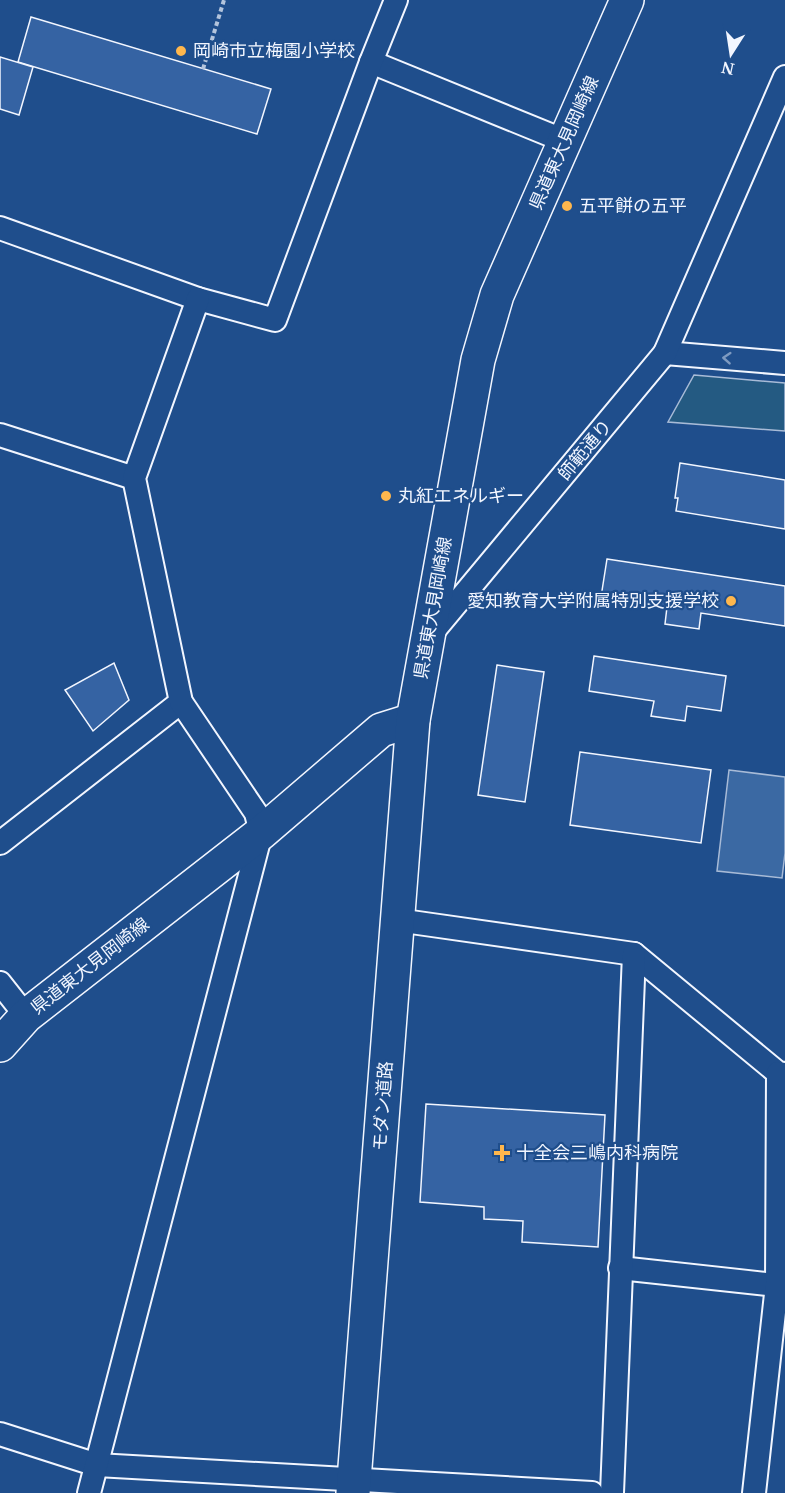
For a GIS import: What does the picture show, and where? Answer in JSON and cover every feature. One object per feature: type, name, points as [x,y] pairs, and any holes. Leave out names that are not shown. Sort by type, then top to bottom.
[{"type":"main road","name":"県道東大見岡崎線","points":[[0,1045],[26,1016],[261,833],[381,730],[413,720],[478,360],[497,295],[627,0]]},
{"type":"main road","name":"モダン道路","points":[[353,1486],[413,720]]},
{"type":"street","points":[[0,228],[198,299],[275,320],[370,62],[396,0]]},
{"type":"street","points":[[370,62],[565,141]]},
{"type":"street","name":"師範通り","points":[[428,638],[665,353],[785,77]]},
{"type":"street","points":[[89,1493],[261,833],[256,813],[181,702],[134,478],[198,299]]},
{"type":"street","points":[[665,353],[785,363]]},
{"type":"street","points":[[0,435],[134,478]]},
{"type":"street","points":[[0,843],[181,702]]},
{"type":"street","points":[[397,920],[634,954],[781,1074],[781,1286],[754,1493]]},
{"type":"street","points":[[612,1493],[634,954]]},
{"type":"street","points":[[0,982],[26,1016]]},
{"type":"street","points":[[620,1268],[781,1286]]},
{"type":"street","points":[[0,1434],[97,1465],[353,1486],[592,1493]]},
{"type":"path","points":[[203,69],[224,0]]},
{"type":"shaded area","points":[[694,375],[785,383],[785,431],[668,422]]},
{"type":"shaded area","points":[[729,770],[785,777],[785,853],[782,878],[717,871]]},
{"type":"building","points":[[31,17],[271,89],[257,134],[18,62]]},
{"type":"building","points":[[0,57],[33,67],[19,115],[0,109]]},
{"type":"building","points":[[680,463],[785,480],[785,529],[676,511],[678,498],[675,498]]},
{"type":"building","points":[[607,559],[785,586],[785,626],[701,613],[699,629],[665,624],[667,607],[601,597]]},
{"type":"building","points":[[594,656],[726,676],[721,711],[687,706],[685,721],[651,716],[654,701],[589,691]]},
{"type":"building","points":[[114,663],[129,700],[93,731],[65,690]]},
{"type":"building","points":[[497,665],[544,672],[525,802],[478,795]]},
{"type":"building","points":[[580,752],[711,770],[701,843],[570,825]]},
{"type":"building","points":[[426,1104],[605,1115],[598,1247],[522,1242],[523,1221],[484,1219],[484,1207],[420,1202]]},
{"type":"place","name":"岡崎市立梅園小学校","points":[[181,51]]},
{"type":"place","name":"五平餅の五平","points":[[567,206]]},
{"type":"place","name":"丸紅エネルギー","points":[[386,496]]},
{"type":"place","name":"愛知教育大学附属特別支援学校","points":[[731,601]]},
{"type":"place","name":"十全会三嶋内科病院","points":[[502,1153]]}]
